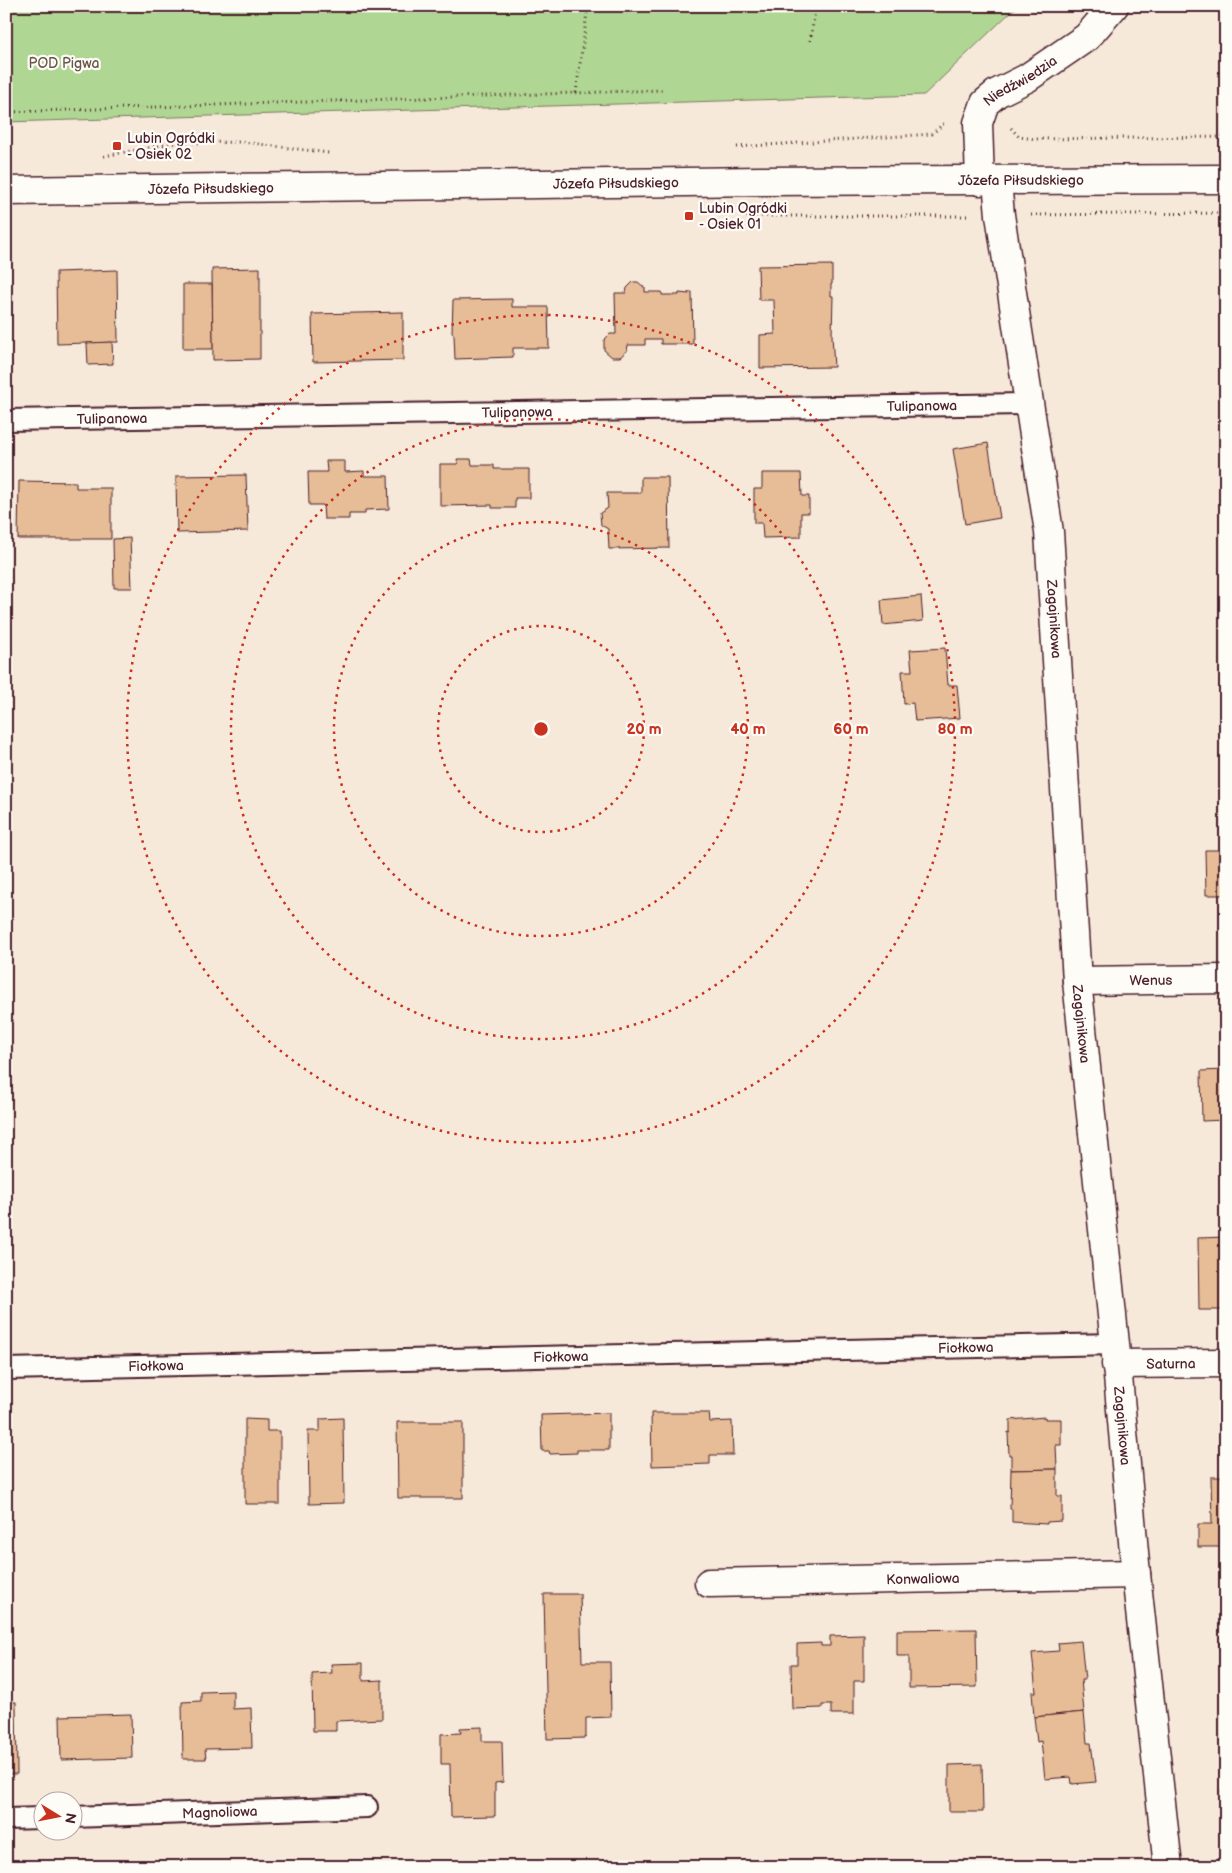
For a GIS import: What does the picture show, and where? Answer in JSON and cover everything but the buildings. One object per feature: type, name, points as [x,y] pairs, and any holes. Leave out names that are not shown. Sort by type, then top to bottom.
[{"type":"street","name":"Niedźwiedzia","points":[[989,181],[978,123],[985,103],[996,93],[1027,78],[1087,36],[1114,6]]},
{"type":"street","name":"Józefa Piłsudskiego","points":[[6,190],[760,181],[1226,179]]},
{"type":"street","name":"Zagajnikowa","points":[[989,181],[1000,215],[1049,532],[1077,981],[1136,1574],[1168,1867]]},
{"type":"street","name":"Wenus","points":[[1077,981],[1226,980]]},
{"type":"street","name":"Saturna","points":[[1115,1354],[1226,1363]]},
{"type":"street","name":"Konwaliowa","points":[[709,1583],[1136,1574]]},
{"type":"lane","name":"Tulipanowa","points":[[6,420],[1028,404]]},
{"type":"lane","name":"Fiołkowa","points":[[6,1369],[1115,1354]]},
{"type":"lane","name":"Magnoliowa","points":[[82,1817],[367,1807]]},
{"type":"lane","points":[[6,1819],[32,1818]]},
{"type":"path","points":[[576,93],[588,6]]},
{"type":"path","points":[[810,41],[816,6]]},
{"type":"path","points":[[6,112],[662,90]]},
{"type":"green space","name":"POD Pigwa","points":[[6,6],[1017,6],[924,95],[6,122]]},
{"type":"place","name":"Lubin Ogródki - Osiek 02","points":[[117,146]]},
{"type":"place","name":"Lubin Ogródki - Osiek 01","points":[[689,216]]}]
